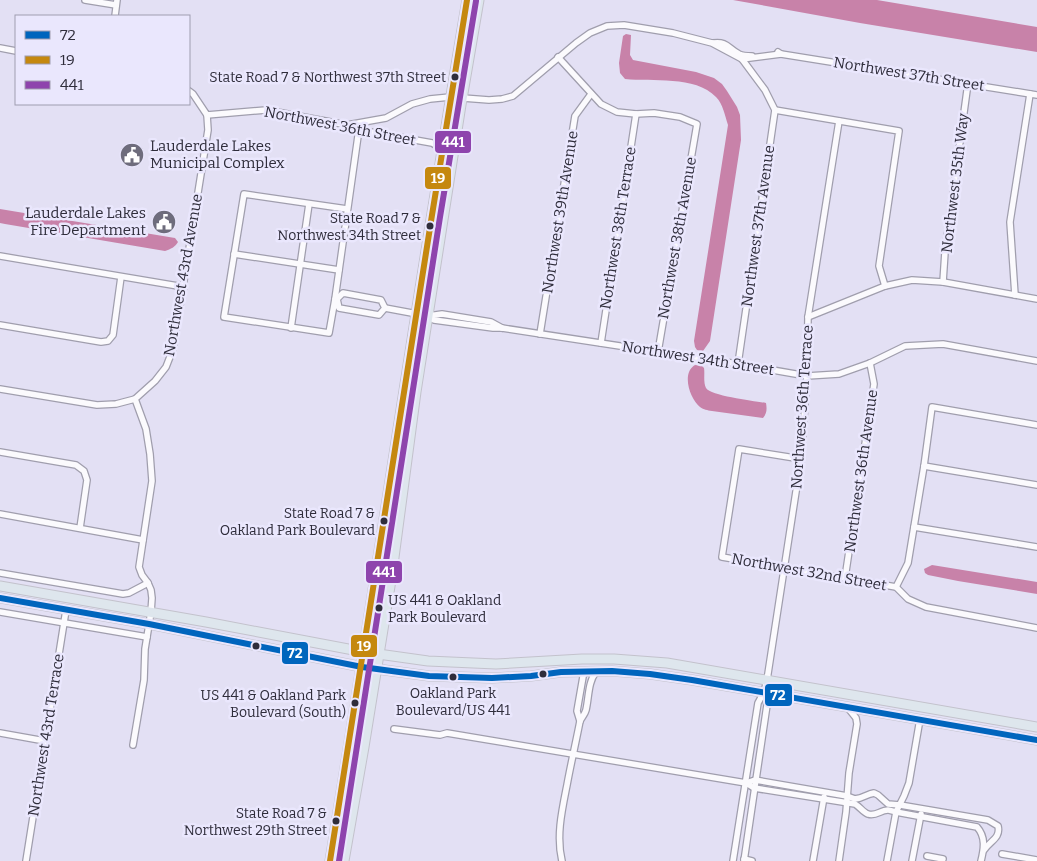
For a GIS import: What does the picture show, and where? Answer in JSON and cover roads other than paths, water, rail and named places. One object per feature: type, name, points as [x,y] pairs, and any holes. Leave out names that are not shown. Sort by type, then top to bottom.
[{"type":"main road","points":[[330,861],[362,667],[450,97],[467,0]]},
{"type":"main road","points":[[344,861],[391,580],[416,392],[479,0]]},
{"type":"main road","points":[[400,420],[403,433],[397,474],[399,483],[404,485]]},
{"type":"main road","points":[[0,586],[379,655],[470,664],[502,664],[582,658],[667,663],[1037,728]]},
{"type":"main road","points":[[0,598],[149,624],[376,669],[429,676],[472,678],[584,671],[631,672],[764,692],[1037,740]]},
{"type":"main road","points":[[584,671],[600,659]]},
{"type":"main road","points":[[904,716],[922,707]]},
{"type":"main road","points":[[920,719],[923,714],[933,709]]},
{"type":"street","points":[[85,0],[117,3]]},
{"type":"street","name":"Northwest 37th Street","points":[[347,125],[386,118],[412,104],[430,98],[450,97],[489,100],[513,96],[558,57],[590,33],[607,26],[624,25],[673,33],[712,43],[720,42],[726,44],[741,57],[750,57],[776,51],[781,54],[1037,95]]},
{"type":"street","points":[[0,48],[15,51]]},
{"type":"street","points":[[558,57],[600,104],[617,112],[636,114]]},
{"type":"street","points":[[741,57],[765,90],[775,110],[899,132],[879,266],[885,286]]},
{"type":"street","points":[[750,57],[755,70],[766,86],[765,90]]},
{"type":"street","name":"Northwest 35th Way","points":[[943,282],[945,252],[968,83]]},
{"type":"street","points":[[190,91],[207,116]]},
{"type":"street","name":"Northwest 39th Avenue","points":[[540,334],[575,116],[591,94]]},
{"type":"street","points":[[1014,295],[1010,222],[1030,94]]},
{"type":"street","name":"Northwest 36th Street","points":[[207,116],[266,110],[432,143],[442,149]]},
{"type":"street","name":"Northwest 37th Avenue","points":[[738,364],[775,110]]},
{"type":"street","name":"Northwest 38th Avenue","points":[[636,114],[680,117],[696,124],[658,352]]},
{"type":"street","name":"Northwest 38th Terrace","points":[[601,343],[636,114]]},
{"type":"street","name":"Northwest 43rd Avenue","points":[[135,399],[155,381],[166,367],[173,349],[208,130],[207,116]]},
{"type":"street","name":"Northwest 36th Terrace","points":[[733,861],[758,704],[767,680],[802,459],[808,317],[839,121]]},
{"type":"street","points":[[347,209],[244,194],[224,317],[329,334],[336,299],[359,129]]},
{"type":"street","points":[[291,328],[309,204]]},
{"type":"street","points":[[234,254],[339,270]]},
{"type":"street","points":[[0,256],[184,287]]},
{"type":"street","points":[[0,325],[101,342],[108,341],[113,335],[122,277]]},
{"type":"street","points":[[808,317],[885,286],[912,280],[943,282],[1037,299]]},
{"type":"street","name":"Northwest 34th Street","points":[[386,308],[379,315],[339,308],[336,299],[343,293],[381,300],[386,308],[416,314],[428,316],[442,314],[491,322],[502,328],[807,376],[839,374],[870,363],[905,346],[943,344],[1037,361]]},
{"type":"street","name":"Northwest 36th Avenue","points":[[845,578],[874,384],[870,363]]},
{"type":"street","points":[[0,389],[97,405],[116,404],[135,399],[146,428],[152,482],[138,567],[151,590],[151,612],[145,648],[144,680],[133,745]]},
{"type":"street","points":[[896,587],[908,563],[932,407],[1037,425]]},
{"type":"street","name":"Northwest 32nd Street","points":[[802,459],[739,449],[722,557],[896,587],[908,598],[926,607],[1037,628]]},
{"type":"street","points":[[0,452],[76,465],[84,471],[87,480],[80,528]]},
{"type":"street","points":[[924,466],[1037,485]]},
{"type":"street","points":[[0,514],[143,540]]},
{"type":"street","points":[[914,527],[1037,548]]},
{"type":"street","points":[[0,573],[123,594],[129,593],[148,583]]},
{"type":"street","points":[[67,598],[70,585]]},
{"type":"street","name":"Northwest 43rd Terrace","points":[[26,861],[66,610]]},
{"type":"street","points":[[0,612],[147,637]]},
{"type":"street","points":[[580,720],[577,711],[584,671]]},
{"type":"street","points":[[562,861],[559,846],[565,795],[580,720],[585,712],[593,676],[597,671]]},
{"type":"street","name":"Northwest 36th Terrace","points":[[744,860],[767,705],[764,692]]},
{"type":"street","points":[[839,861],[857,724],[856,718],[846,706]]},
{"type":"street","points":[[887,861],[896,812],[909,783],[920,719]]},
{"type":"street","points":[[394,729],[440,735],[453,734],[746,783],[754,788],[824,799],[855,799],[874,794],[878,795],[888,804],[988,820],[998,826],[999,830],[997,838],[983,850]]},
{"type":"street","points":[[0,733],[45,741]]},
{"type":"street","points":[[746,783],[755,780],[825,792],[847,799],[870,815],[876,815],[881,811],[888,810],[982,827],[988,820]]},
{"type":"street","points":[[813,861],[825,792]]},
{"type":"street","points":[[912,861],[921,809]]},
{"type":"street","points":[[977,826],[984,838],[982,861]]},
{"type":"street","points":[[1002,854],[1037,861]]},
{"type":"street","points":[[927,856],[943,859],[942,861]]},
{"type":"street","points":[[744,860],[752,861]]},
{"type":"place","name":"State Road 7 & Northwest 37th Street","points":[[455,77]]},
{"type":"place","name":"Lauderdale Lakes Municipal Complex","points":[[132,155]]},
{"type":"place","name":"Lauderdale Lakes Fire Department","points":[[164,222]]},
{"type":"place","name":"State Road 7 & Northwest 34th Street","points":[[430,226]]},
{"type":"place","name":"State Road 7 & Oakland Park Boulevard","points":[[384,521]]},
{"type":"place","name":"US 441 & Oakland Park Boulevard","points":[[379,608]]},
{"type":"place","name":"Oakland Park Boulevard/US 441","points":[[453,677]]},
{"type":"place","name":"US 441 & Oakland Park Boulevard (South)","points":[[355,703]]},
{"type":"place","name":"State Road 7 & Northwest 29th Street","points":[[336,821]]}]
